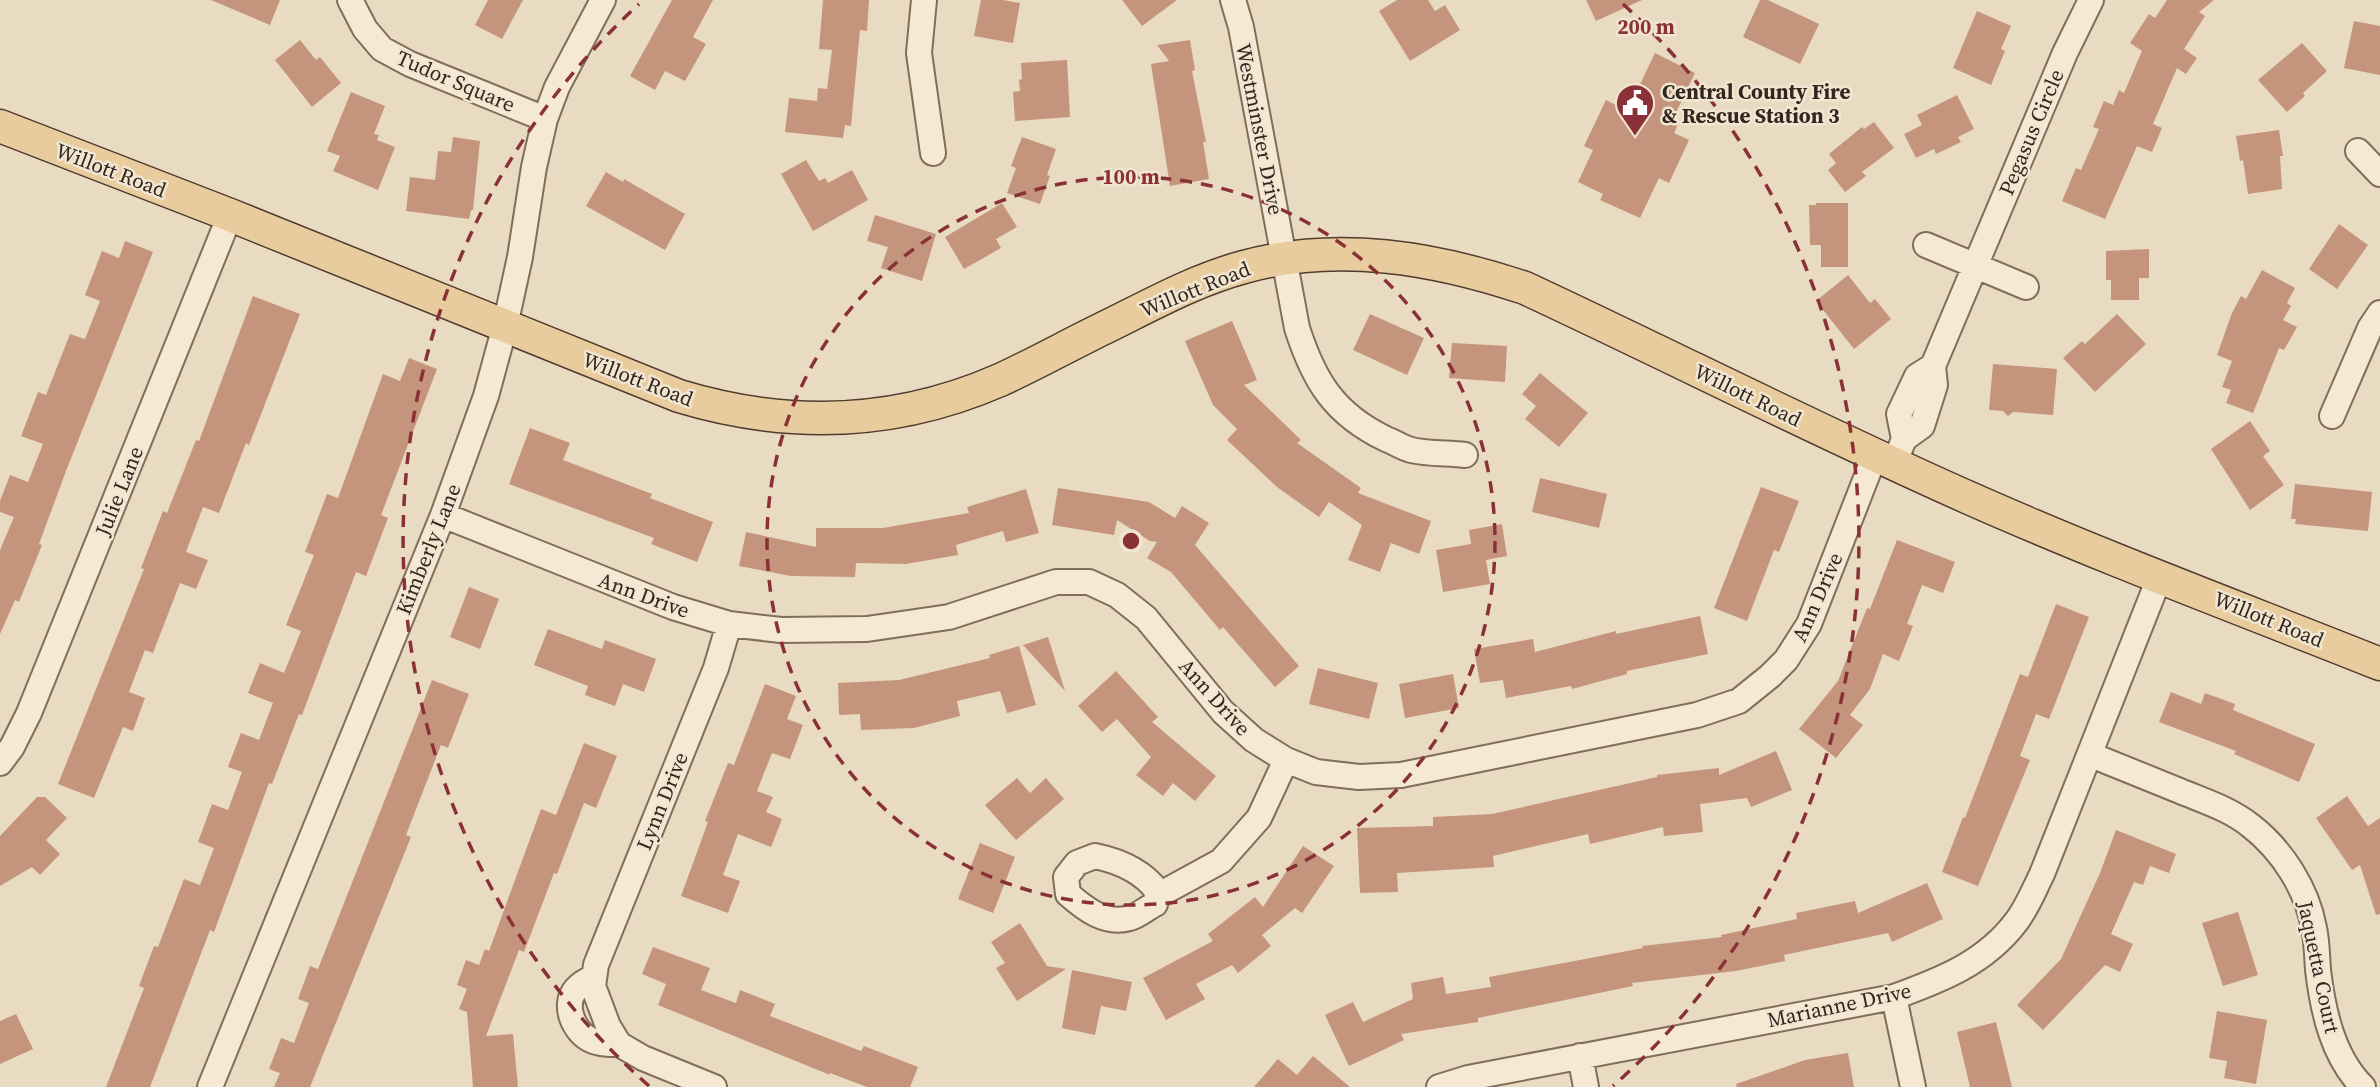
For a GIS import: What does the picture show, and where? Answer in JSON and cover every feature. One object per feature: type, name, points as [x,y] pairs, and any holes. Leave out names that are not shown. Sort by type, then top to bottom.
[{"type":"main road","name":"Willott Road","points":[[0,126],[230,215],[637,380],[722,409],[798,419],[898,411],[967,393],[1179,292],[1244,267],[1286,258],[1341,255],[1390,257],[1478,272],[1549,299],[1891,453],[2042,529],[2380,664]]},
{"type":"street","name":"Tudor Square","points":[[349,0],[365,29],[382,49],[410,64],[545,119]]},
{"type":"street","name":"Kimberly Lane","points":[[210,1087],[443,515],[486,396],[505,326],[545,119],[557,87],[603,0]]},
{"type":"street","points":[[925,0],[919,53],[933,153]]},
{"type":"street","name":"Westminster Drive","points":[[1233,0],[1241,27],[1297,328],[1308,362],[1321,386],[1343,410],[1373,432],[1410,450],[1465,455]]},
{"type":"street","name":"Pegasus Circle","points":[[1891,453],[1899,414],[1917,376],[1933,366],[2064,53],[2091,0]]},
{"type":"street","points":[[2358,151],[2380,174]]},
{"type":"street","name":"Julie Lane","points":[[0,763],[12,747],[29,713],[230,215]]},
{"type":"street","points":[[1926,245],[2026,287]]},
{"type":"street","points":[[2332,416],[2364,341],[2380,313]]},
{"type":"street","name":"Ann Drive","points":[[443,515],[623,589],[729,624],[780,630],[867,629],[949,617],[1056,582],[1089,582],[1118,595],[1146,618],[1223,712],[1254,740],[1286,760],[1317,772],[1359,777],[1401,775],[1697,715],[1739,701],[1786,660],[1809,624],[1891,453]]},
{"type":"street","name":"Marianne Drive","points":[[1439,1087],[1468,1078],[1894,997],[1941,980],[1972,964],[1994,948],[2018,920],[2042,874],[2160,576]]},
{"type":"street","name":"Lynn Drive","points":[[714,1087],[643,1058],[619,1044],[608,1026],[593,986],[601,953],[716,668],[729,624]]},
{"type":"street","name":"Jaquetta Court","points":[[2091,755],[2222,808],[2250,825],[2267,840],[2303,893],[2314,927],[2321,991],[2337,1049],[2347,1070],[2361,1086]]},
{"type":"street","points":[[1157,896],[1221,861],[1259,818],[1286,760]]},
{"type":"street","points":[[1894,997],[1913,1087]]},
{"type":"street","points":[[1580,1056],[1586,1087]]},
{"type":"building","points":[[211,0],[280,0],[270,25]]},
{"type":"building","points":[[488,0],[523,0],[502,39],[475,25]]},
{"type":"building","points":[[672,0],[713,0],[693,37],[706,44],[685,81],[665,71],[655,90],[630,76]]},
{"type":"building","points":[[823,0],[869,0],[867,31],[860,30],[851,126],[845,125],[843,138],[785,132],[789,98],[817,101],[818,88],[827,89],[832,50],[819,49]]},
{"type":"building","points":[[981,0],[1020,3],[1013,43],[974,36]]},
{"type":"building","points":[[1122,0],[1177,0],[1142,26]]},
{"type":"building","points":[[1397,0],[1428,0],[1435,11],[1445,5],[1460,30],[1410,61],[1379,11]]},
{"type":"building","points":[[1586,0],[1642,0],[1596,21]]},
{"type":"building","points":[[1760,0],[1768,0],[1819,24],[1800,64],[1743,37]]},
{"type":"building","points":[[2167,0],[2214,0],[2199,12],[2205,16],[2184,49],[2197,58],[2186,74],[2177,68],[2153,124],[2162,128],[2152,152],[2137,146],[2105,219],[2062,201],[2076,168],[2081,170],[2099,129],[2093,127],[2104,101],[2113,105],[2119,90],[2124,93],[2142,51],[2130,43],[2149,14],[2155,18]]},
{"type":"building","points":[[1977,11],[2011,26],[2001,49],[2005,51],[1991,85],[1953,68]]},
{"type":"building","points":[[2354,21],[2380,26],[2380,75],[2344,68]]},
{"type":"building","points":[[300,40],[316,60],[320,57],[341,83],[312,107],[275,60]]},
{"type":"building","points":[[1190,40],[1195,70],[1192,71],[1206,142],[1203,142],[1209,179],[1170,186],[1151,64],[1169,61],[1157,45]]},
{"type":"building","points":[[2302,43],[2327,71],[2287,112],[2258,80]]},
{"type":"building","name":"Central County Fire & Rescue Station 3","points":[[1655,53],[1695,73],[1672,121],[1678,124],[1674,133],[1689,140],[1669,183],[1659,178],[1640,218],[1600,200],[1603,194],[1578,182],[1593,150],[1584,146],[1606,100],[1616,105],[1621,96],[1632,101]]},
{"type":"building","points":[[1067,60],[1070,117],[1015,121],[1013,92],[1020,91],[1021,63]]},
{"type":"building","points":[[351,92],[385,106],[374,134],[379,135],[377,140],[395,147],[378,190],[333,171],[340,156],[327,151]]},
{"type":"building","points":[[1957,95],[1974,129],[1958,137],[1961,142],[1936,154],[1934,149],[1916,158],[1904,134],[1922,125],[1917,115]]},
{"type":"building","points":[[1874,122],[1894,148],[1862,172],[1866,176],[1845,192],[1828,170],[1836,163],[1829,154],[1862,127],[1864,129]]},
{"type":"building","points":[[2279,130],[2283,156],[2280,156],[2282,189],[2248,194],[2236,136]]},
{"type":"building","points":[[453,137],[480,141],[473,210],[469,219],[406,211],[410,177],[435,180],[438,151],[451,152]]},
{"type":"building","points":[[1022,137],[1056,149],[1040,204],[1007,193],[1016,168],[1011,166]]},
{"type":"building","points":[[806,160],[819,181],[825,178],[828,183],[852,170],[868,200],[813,231],[781,174]]},
{"type":"building","points":[[606,172],[623,182],[624,179],[685,214],[665,250],[586,206]]},
{"type":"building","points":[[1002,203],[1017,227],[996,239],[1001,248],[964,269],[945,237]]},
{"type":"building","points":[[1848,203],[1848,267],[1821,267],[1821,245],[1810,245],[1809,205]]},
{"type":"building","points":[[875,215],[936,234],[922,281],[881,268],[888,247],[867,241]]},
{"type":"building","points":[[2339,224],[2368,245],[2337,289],[2309,269]]},
{"type":"building","points":[[125,241],[153,252],[66,471],[39,544],[42,545],[19,602],[15,600],[0,634],[0,550],[14,517],[0,512],[0,501],[10,475],[28,482],[43,444],[21,436],[38,392],[46,395],[70,334],[85,339],[100,301],[85,295],[102,251],[119,258]]},
{"type":"building","points":[[2149,249],[2149,278],[2139,278],[2139,300],[2111,300],[2111,280],[2106,280],[2106,251]]},
{"type":"building","points":[[2262,270],[2295,288],[2287,303],[2291,306],[2283,320],[2297,327],[2284,350],[2279,348],[2253,413],[2226,403],[2231,390],[2222,387],[2232,361],[2217,355],[2241,296],[2246,299]]},
{"type":"building","points":[[1848,275],[1870,303],[1875,299],[1891,319],[1854,349],[1816,301]]},
{"type":"building","points":[[253,296],[300,314],[249,445],[246,443],[219,513],[203,507],[186,552],[208,560],[196,589],[180,583],[153,653],[145,650],[129,692],[145,698],[133,731],[123,727],[94,798],[58,784],[144,569],[141,568],[163,511],[167,513],[196,440],[199,441]]},
{"type":"building","points":[[1370,314],[1424,338],[1407,375],[1353,350]]},
{"type":"building","points":[[2117,314],[2146,344],[2095,392],[2063,358],[2082,341],[2085,344]]},
{"type":"building","points":[[1232,321],[1257,380],[1244,385],[1301,440],[1297,443],[1361,488],[1358,493],[1431,521],[1419,554],[1391,543],[1380,572],[1348,560],[1362,525],[1329,502],[1319,517],[1277,487],[1227,440],[1237,429],[1213,405],[1185,341]]},
{"type":"building","points":[[1452,343],[1507,346],[1505,382],[1449,378]]},
{"type":"building","points":[[409,358],[437,369],[381,515],[388,518],[366,576],[356,572],[302,715],[299,714],[272,784],[269,783],[214,932],[210,930],[150,1087],[106,1087],[144,988],[139,986],[154,946],[158,947],[184,879],[200,885],[214,848],[198,842],[212,804],[228,810],[242,772],[228,767],[241,733],[259,740],[273,703],[248,693],[260,663],[284,673],[301,631],[286,625],[314,555],[305,552],[327,494],[338,498],[383,374],[400,381]]},
{"type":"building","points":[[1993,364],[2057,369],[2053,415],[2013,412],[2008,416],[2003,411],[1989,410]]},
{"type":"building","points":[[1540,373],[1588,413],[1559,447],[1525,419],[1536,406],[1522,394]]},
{"type":"building","points":[[2250,421],[2270,451],[2263,456],[2284,485],[2250,510],[2211,449]]},
{"type":"building","points":[[530,428],[570,443],[563,460],[652,494],[650,498],[713,522],[697,562],[651,544],[654,538],[509,484]]},
{"type":"building","points":[[1540,478],[1607,494],[1599,528],[1532,512]]},
{"type":"building","points":[[2295,484],[2372,492],[2368,531],[2295,524],[2296,519],[2291,519]]},
{"type":"building","points":[[1761,487],[1799,501],[1779,552],[1774,550],[1747,621],[1714,608]]},
{"type":"building","points":[[1058,488],[1149,502],[1175,518],[1182,506],[1209,523],[1195,545],[1299,666],[1275,687],[1223,627],[1220,630],[1171,572],[1147,558],[1157,542],[1150,541],[1117,520],[1114,535],[1052,525]]},
{"type":"building","points":[[1026,489],[1039,533],[1006,542],[1003,531],[956,545],[958,555],[906,564],[856,563],[855,577],[791,576],[739,566],[746,532],[816,547],[816,528],[883,528],[969,513],[967,507]]},
{"type":"building","points":[[1502,524],[1507,556],[1486,560],[1490,584],[1443,592],[1436,550],[1471,544],[1469,530]]},
{"type":"building","points":[[1897,540],[1955,562],[1943,593],[1922,585],[1907,624],[1913,626],[1899,661],[1883,654],[1870,689],[1850,715],[1863,725],[1836,758],[1799,729],[1838,681]]},
{"type":"building","points":[[469,587],[499,599],[480,649],[450,637]]},
{"type":"building","points":[[2056,604],[2089,617],[2049,719],[2036,714],[2020,756],[2030,760],[1978,886],[1942,872],[2020,674],[2028,677]]},
{"type":"building","points":[[1700,616],[1708,654],[1627,671],[1627,674],[1572,689],[1571,686],[1506,698],[1503,680],[1480,683],[1474,649],[1533,639],[1535,652],[1616,631],[1616,634]]},
{"type":"building","points":[[548,629],[602,649],[605,640],[656,659],[644,692],[623,684],[615,706],[585,695],[588,686],[534,665]]},
{"type":"building","points":[[1048,637],[1065,691],[1023,645]]},
{"type":"building","points":[[1019,646],[1036,705],[1007,713],[1000,691],[957,701],[960,716],[914,728],[861,730],[860,714],[839,715],[838,683],[899,680],[990,658],[989,655]]},
{"type":"building","points":[[1318,668],[1378,683],[1369,719],[1309,704]]},
{"type":"building","points":[[1116,671],[1158,717],[1152,722],[1216,776],[1195,801],[1173,783],[1163,796],[1136,775],[1151,757],[1117,719],[1102,732],[1078,706]]},
{"type":"building","points":[[1453,674],[1459,708],[1405,718],[1399,684]]},
{"type":"building","points":[[432,680],[469,694],[448,748],[441,745],[406,835],[411,837],[310,1087],[274,1087],[280,1073],[269,1069],[281,1038],[294,1043],[309,1003],[298,999],[310,966],[318,969]]},
{"type":"building","points":[[765,684],[796,696],[787,719],[803,725],[790,759],[772,753],[757,791],[773,797],[766,812],[782,819],[771,847],[738,834],[723,875],[740,881],[728,913],[681,896],[708,822],[705,821],[728,763],[734,765]]},
{"type":"building","points":[[2171,692],[2201,704],[2205,693],[2235,704],[2233,710],[2315,744],[2299,782],[2234,754],[2236,751],[2159,722]]},
{"type":"building","points":[[584,743],[617,756],[596,808],[584,803],[524,952],[519,950],[486,1036],[513,1034],[518,1087],[473,1087],[467,1012],[459,1009],[467,989],[457,985],[466,960],[479,965],[485,949],[489,951],[541,809],[556,815]]},
{"type":"building","points":[[1776,751],[1792,790],[1751,807],[1747,798],[1700,804],[1703,832],[1664,836],[1663,827],[1590,844],[1588,834],[1493,856],[1494,867],[1397,873],[1398,892],[1360,893],[1357,828],[1433,826],[1433,817],[1492,814],[1657,775],[1719,768],[1719,775]]},
{"type":"building","points":[[1017,778],[1030,793],[1046,778],[1064,799],[1016,840],[985,805]]},
{"type":"building","points":[[2347,796],[2368,826],[2380,818],[2380,914],[2376,915],[2360,865],[2352,870],[2316,818]]},
{"type":"building","points":[[37,797],[45,797],[67,818],[46,840],[60,854],[40,875],[32,867],[0,886],[0,836]]},
{"type":"building","points":[[2116,830],[2176,854],[2169,873],[2150,866],[2143,885],[2134,882],[2111,934],[2133,944],[2120,972],[2105,965],[2043,1030],[2017,1005],[2061,959],[2100,873]]},
{"type":"building","points":[[980,843],[1015,857],[993,913],[958,899]]},
{"type":"building","points":[[1303,846],[1334,866],[1302,913],[1295,908],[1262,935],[1271,946],[1238,973],[1232,965],[1196,984],[1205,999],[1166,1020],[1143,978],[1213,941],[1208,934],[1255,897],[1263,907]]},
{"type":"building","points":[[1927,883],[1943,919],[1892,942],[1888,933],[1784,955],[1785,961],[1736,971],[1632,983],[1633,986],[1478,1018],[1478,1022],[1401,1034],[1404,1040],[1349,1066],[1325,1015],[1353,1002],[1363,1022],[1413,999],[1411,983],[1443,977],[1446,994],[1491,987],[1489,977],[1643,948],[1642,946],[1722,937],[1721,935],[1797,919],[1796,913],[1855,901],[1858,913]]},
{"type":"building","points":[[2238,912],[2258,975],[2223,986],[2202,923]]},
{"type":"building","points":[[1020,923],[1047,966],[1066,969],[1017,1001],[996,968],[1005,963],[991,942]]},
{"type":"building","points":[[653,947],[710,968],[701,990],[736,1003],[740,990],[775,1004],[770,1016],[861,1051],[864,1046],[918,1067],[910,1087],[867,1087],[830,1075],[658,1005],[666,984],[642,974]]},
{"type":"building","points":[[1072,970],[1132,982],[1126,1011],[1101,1006],[1095,1035],[1062,1028]]},
{"type":"building","points":[[2217,1011],[2267,1020],[2256,1084],[2224,1078],[2227,1061],[2209,1058]]},
{"type":"building","points":[[16,1014],[33,1049],[0,1064],[0,1021]]},
{"type":"building","points":[[1996,1022],[2012,1087],[1970,1087],[1957,1032]]},
{"type":"building","points":[[1848,1053],[1854,1087],[1737,1087],[1736,1084],[1805,1060]]},
{"type":"building","points":[[1313,1056],[1350,1087],[1254,1087],[1278,1059],[1297,1075]]},
{"type":"place","name":"Central County Fire & Rescue Station 3","points":[[1635,137]]}]
